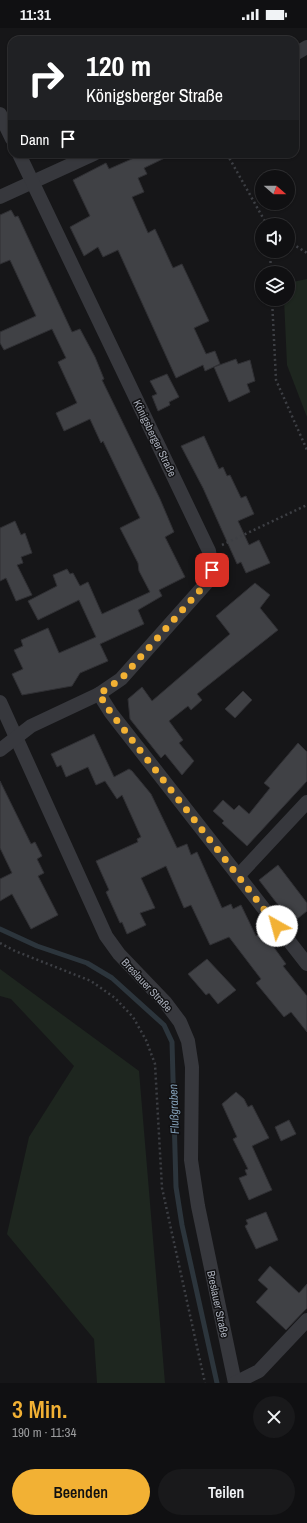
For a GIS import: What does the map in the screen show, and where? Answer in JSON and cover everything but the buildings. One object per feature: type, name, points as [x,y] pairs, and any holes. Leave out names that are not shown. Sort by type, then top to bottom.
[{"type":"street","points":[[0,114],[8,131]]},
{"type":"street","name":"Königsberger Straße","points":[[0,750],[31,726],[99,694],[121,679],[210,579],[212,570],[209,551],[21,158]]},
{"type":"street","points":[[0,197],[85,158]]},
{"type":"street","points":[[99,694],[111,713],[307,964]]},
{"type":"street","name":"Breslauer Straße","points":[[0,702],[106,936],[119,954],[165,1002],[180,1022],[188,1041],[192,1067],[191,1160],[198,1206],[235,1383]]},
{"type":"street","points":[[238,876],[307,802]]},
{"type":"street","points":[[235,1383],[259,1371],[307,1320]]},
{"type":"path","points":[[229,158],[263,218]]},
{"type":"path","points":[[295,245],[307,253]]},
{"type":"path","points":[[272,306],[276,380],[307,450]]},
{"type":"path","points":[[209,551],[307,505]]},
{"type":"path","points":[[0,943],[15,951],[91,981],[115,998],[133,1016],[146,1040],[155,1064],[162,1188],[205,1383]]},
{"type":"shaded area","points":[[307,279],[307,417],[287,365],[284,306],[295,306],[295,282]]},
{"type":"shaded area","points":[[0,969],[139,1071],[165,1383],[97,1383],[94,1339],[7,1234],[29,1137],[74,1066],[11,999],[0,996]]},
{"type":"waterway","name":"Flußgraben","points":[[0,929],[37,946],[87,963],[112,978],[164,1025],[172,1042],[176,1187],[182,1225],[217,1383]]},
{"type":"route","points":[[212,570],[210,579],[121,679],[99,694],[111,713],[277,926]]}]
